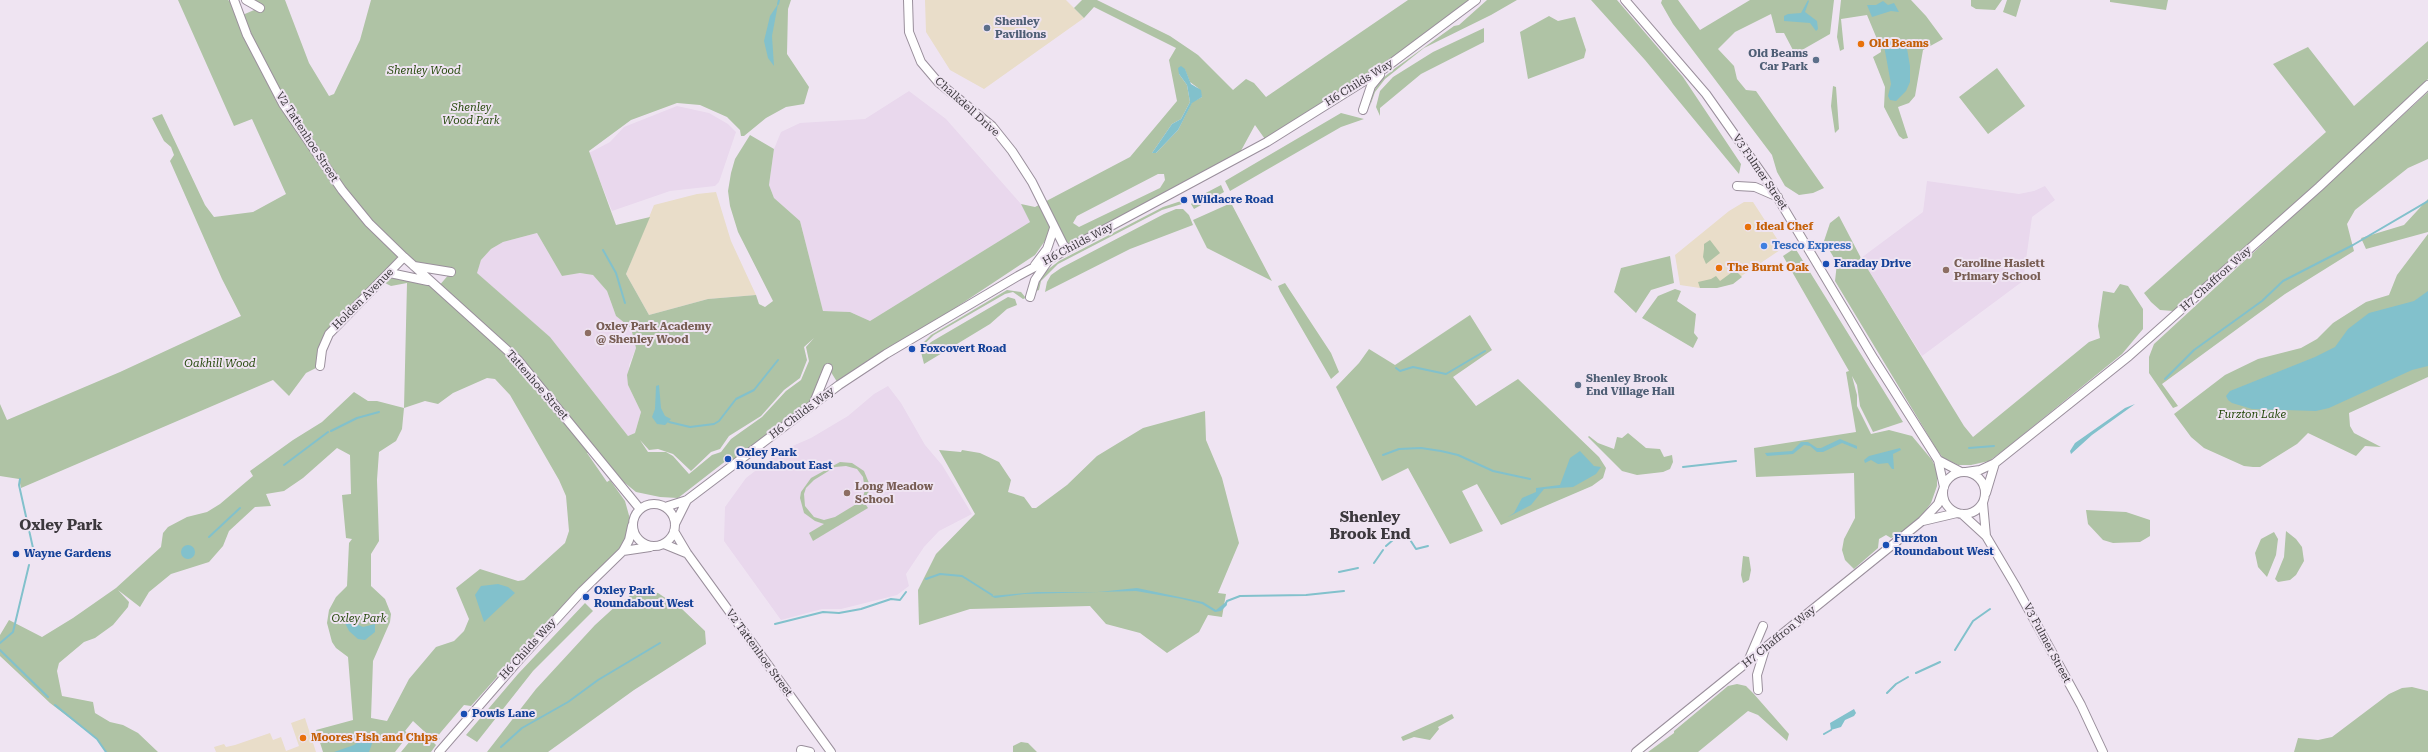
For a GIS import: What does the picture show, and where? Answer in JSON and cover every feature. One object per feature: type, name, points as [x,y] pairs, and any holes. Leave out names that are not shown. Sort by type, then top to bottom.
[{"type":"street","name":"V2 Tattenhoe Street","points":[[234,0],[247,35],[283,104],[342,190],[369,223],[404,257]]},
{"type":"street","points":[[246,0],[260,8]]},
{"type":"street","name":"Chalkdell Drive","points":[[908,0],[909,32],[921,62],[938,82],[992,126],[1012,150],[1032,182],[1066,250]]},
{"type":"street","name":"H6 Childs Way","points":[[666,507],[687,500],[812,406],[886,354],[1033,267],[1266,142],[1386,68],[1476,0]]},
{"type":"street","name":"V3 Fulmer Street","points":[[1625,0],[1706,94],[1778,197],[1914,425],[1938,460],[1943,489]]},
{"type":"street","points":[[1363,110],[1371,86],[1386,68]]},
{"type":"street","name":"H7 Chaffron Way","points":[[1964,472],[1980,470],[1995,463],[2123,361],[2320,187],[2428,85]]},
{"type":"street","points":[[1737,186],[1755,187],[1778,197]]},
{"type":"street","points":[[1033,267],[1047,249],[1054,228]]},
{"type":"street","name":"Tattenhoe Street","points":[[404,257],[518,360],[640,509]]},
{"type":"street","name":"Holden Avenue","points":[[320,366],[322,350],[329,334],[404,257]]},
{"type":"street","points":[[1030,297],[1034,280],[1050,259]]},
{"type":"street","points":[[413,266],[451,272]]},
{"type":"street","points":[[390,272],[431,282]]},
{"type":"street","points":[[812,406],[828,368]]},
{"type":"street","name":"V3 Fulmer Street","points":[[1938,460],[1964,472]]},
{"type":"street","points":[[1986,494],[1982,481],[1978,476],[1964,472],[1950,477],[1943,489],[1948,506],[1959,513],[1974,512],[1983,503],[1986,494],[1995,463]]},
{"type":"street","name":"H7 Chaffron Way","points":[[1636,752],[1922,522],[1938,504],[1943,489]]},
{"type":"street","name":"H6 Childs Way","points":[[675,527],[687,500]]},
{"type":"street","name":"V3 Fulmer Street","points":[[1983,503],[1986,536]]},
{"type":"street","points":[[654,546],[648,546],[637,538],[632,526],[635,514],[640,509],[652,504],[666,507],[674,518],[675,527],[664,544]]},
{"type":"street","name":"V3 Fulmer Street","points":[[1959,513],[1986,536],[2026,603],[2081,705],[2103,752]]},
{"type":"street","name":"H7 Chaffron Way","points":[[1922,522],[1959,513]]},
{"type":"street","name":"H6 Childs Way","points":[[439,752],[518,660],[601,572],[620,554],[629,540],[632,526]]},
{"type":"street","name":"V2 Tattenhoe Street","points":[[675,527],[687,553],[828,748]]},
{"type":"street","points":[[620,554],[664,544],[676,547],[687,553]]},
{"type":"street","points":[[1747,664],[1763,626]]},
{"type":"street","points":[[1758,690],[1757,675],[1765,648]]},
{"type":"street","points":[[828,748],[838,752]]},
{"type":"street","points":[[801,750],[810,752]]},
{"type":"shaded area","name":"Shenley Pavilions","points":[[925,0],[1066,0],[1084,18],[984,89],[950,70],[926,32]]},
{"type":"shaded area","points":[[909,91],[946,119],[1021,204],[1030,222],[870,321],[850,312],[823,311],[800,221],[774,198],[769,185],[774,149],[781,132],[800,123],[865,119]]},
{"type":"shaded area","points":[[677,106],[709,113],[728,124],[736,132],[719,182],[715,186],[670,191],[612,211],[589,153],[610,142],[624,127]]},
{"type":"shaded area","name":"Caroline Haslett Primary School","points":[[1927,181],[2019,194],[2034,191],[2045,186],[2055,200],[2032,217],[2023,281],[1922,356],[1861,258],[1923,212]]},
{"type":"shaded area","points":[[716,192],[731,241],[756,295],[708,299],[649,315],[626,274],[654,205],[697,194]]},
{"type":"shaded area","points":[[1744,202],[1753,202],[1783,248],[1728,285],[1700,288],[1680,285],[1675,255],[1729,211]]},
{"type":"shaded area","name":"Oxley Park Academy @ Shenley Wood","points":[[537,233],[562,276],[580,273],[593,275],[607,291],[616,316],[631,328],[636,348],[629,365],[628,385],[641,412],[635,433],[628,436],[550,337],[476,273],[481,260],[491,249],[503,242]]},
{"type":"shaded area","name":"Long Meadow School","points":[[888,386],[901,403],[925,445],[942,465],[972,514],[939,531],[924,547],[906,574],[909,586],[897,595],[841,609],[822,609],[781,620],[724,541],[725,507],[746,478],[781,451],[811,438],[848,416],[874,394]]},
{"type":"shaded area","points":[[305,718],[316,752],[216,752],[214,747],[224,744],[226,747],[235,745],[270,733],[273,740],[281,737],[286,751],[299,746],[291,723]]},
{"type":"green space","points":[[178,0],[228,0],[237,7],[240,16],[259,8],[246,0],[285,0],[309,63],[329,96],[334,94],[360,40],[371,0],[791,0],[788,9],[787,54],[809,87],[804,104],[786,107],[766,118],[744,136],[741,136],[740,130],[727,117],[700,105],[677,103],[631,120],[589,151],[616,225],[650,217],[626,274],[649,315],[708,299],[756,295],[759,304],[765,307],[773,301],[738,232],[730,206],[728,191],[731,173],[735,159],[750,135],[774,149],[769,185],[774,198],[800,221],[823,311],[850,312],[870,321],[1030,222],[1021,204],[1035,207],[1130,157],[1177,101],[1169,60],[1176,48],[1094,7],[1084,18],[1074,8],[1082,0],[1097,0],[1170,36],[1198,55],[1233,90],[1246,79],[1254,83],[1266,97],[1408,0],[1476,0],[1416,46],[1267,142],[1255,125],[1237,158],[1066,250],[1054,228],[1035,255],[839,385],[829,369],[812,406],[732,467],[727,460],[678,498],[660,497],[636,492],[625,483],[621,486],[595,454],[587,453],[607,482],[610,480],[625,501],[630,519],[628,534],[622,547],[513,659],[471,706],[464,705],[438,736],[440,739],[434,743],[436,745],[431,752],[401,752],[415,735],[421,740],[426,733],[413,721],[405,731],[409,734],[395,752],[323,752],[316,730],[353,720],[348,657],[336,648],[332,642],[327,623],[329,610],[336,597],[347,586],[349,543],[352,539],[346,538],[342,495],[351,494],[350,455],[337,448],[303,478],[284,491],[266,494],[271,506],[255,507],[229,531],[223,546],[209,562],[171,574],[149,592],[140,607],[118,590],[129,602],[128,607],[113,625],[95,638],[84,642],[59,663],[57,671],[62,696],[93,702],[95,713],[110,722],[123,725],[138,733],[158,752],[106,752],[97,739],[50,703],[0,656],[0,635],[9,620],[42,637],[73,618],[116,588],[161,547],[163,533],[168,527],[187,517],[207,512],[220,504],[253,476],[250,471],[293,440],[322,422],[354,392],[368,401],[377,401],[404,408],[407,283],[391,286],[381,281],[329,334],[320,366],[306,373],[289,396],[273,380],[21,488],[19,479],[0,476],[0,404],[7,420],[120,372],[241,316],[222,279],[170,161],[174,155],[171,147],[164,141],[152,118],[162,114],[205,205],[214,217],[253,212],[286,194],[252,119],[234,126]],"holes":[[[1185,70],[1190,82],[1198,88],[1202,97],[1192,102],[1178,130],[1156,153],[1152,153],[1172,124],[1181,119],[1190,102],[1187,85],[1179,74]],[[1158,174],[1164,174],[1165,180],[1160,188],[1079,227],[1073,223],[1077,216]],[[537,233],[562,276],[580,273],[593,275],[607,291],[616,316],[631,328],[636,348],[627,375],[628,385],[641,412],[635,433],[628,436],[550,337],[477,273],[481,260],[491,249],[503,242]],[[404,258],[413,266],[451,272],[438,287],[390,272]],[[814,338],[806,347],[809,361],[801,380],[786,391],[762,417],[731,439],[721,452],[712,455],[689,474],[673,456],[666,452],[648,452],[640,440],[649,450],[658,449],[673,454],[691,471],[711,452],[720,449],[729,436],[761,416],[784,390],[800,378],[807,360],[804,347]],[[487,378],[495,379],[510,395],[559,480],[566,496],[569,531],[565,543],[524,580],[518,581],[480,569],[456,588],[469,619],[464,631],[454,641],[436,647],[409,679],[387,721],[371,718],[373,661],[390,622],[391,614],[385,599],[371,586],[371,554],[379,541],[377,480],[379,452],[396,441],[402,429],[404,408],[425,401],[438,404],[453,393]]]},
{"type":"green space","points":[[1487,0],[1517,0],[1491,15],[1424,48],[1385,79],[1375,92],[1370,106],[1373,92],[1383,78],[1454,26],[1459,25]]},
{"type":"green space","points":[[1591,0],[1617,0],[1683,77],[1741,164],[1739,174],[1645,60]]},
{"type":"green space","points":[[1662,0],[1678,0],[1700,30],[1750,0],[1834,0],[1830,34],[1795,54],[1784,33],[1776,33],[1771,14],[1735,32],[1718,49],[1734,66],[1737,79],[1746,90],[1756,91],[1824,188],[1813,193],[1799,195],[1785,186],[1777,172],[1772,155],[1673,24],[1661,3]]},
{"type":"green space","points":[[1841,0],[1911,0],[1926,16],[1943,39],[1923,50],[1915,96],[1909,103],[1898,107],[1908,138],[1903,139],[1899,136],[1884,107],[1885,87],[1873,57],[1881,52],[1880,39],[1877,39],[1867,15],[1841,19],[1844,49],[1840,51],[1837,37]]},
{"type":"green space","points":[[1971,0],[2002,0],[1995,10],[1976,9],[1971,6]]},
{"type":"green space","points":[[2007,0],[2021,0],[2016,17],[2003,12]]},
{"type":"green space","points":[[2110,0],[2168,0],[2166,10],[2110,2]]},
{"type":"green space","points":[[1549,16],[1558,21],[1575,17],[1586,50],[1584,58],[1528,79],[1520,32]]},
{"type":"green space","points":[[1484,28],[1484,42],[1421,74],[1380,108],[1380,116],[1376,107],[1380,91],[1393,77],[1433,52]]},
{"type":"green space","points":[[2428,41],[2428,79],[2310,190],[2173,311],[2160,310],[2151,302],[2144,293],[2326,132],[2273,64],[2308,47],[2354,106]]},
{"type":"green space","points":[[1997,68],[2025,106],[1988,134],[1959,97]]},
{"type":"green space","points":[[1833,86],[1836,87],[1839,129],[1835,133],[1831,106]]},
{"type":"green space","points":[[2428,92],[2428,159],[2408,168],[2355,210],[2347,224],[2354,251],[2285,294],[2162,384],[2178,406],[2173,408],[2149,373],[2149,357],[2154,344]]},
{"type":"green space","points":[[1341,113],[1364,119],[1341,127],[1230,191],[1225,181]]},
{"type":"green space","points":[[1221,185],[1224,192],[1194,209],[1191,204],[1200,196]]},
{"type":"green space","points":[[2428,199],[2428,232],[2366,249],[2361,238],[2404,225]]},
{"type":"green space","points":[[1181,201],[1182,204],[1162,210],[1058,264],[1041,281],[1039,290],[1036,291],[1040,279],[1046,271],[1059,261],[1163,207]]},
{"type":"green space","points":[[1231,203],[1272,281],[1207,248],[1193,220]]},
{"type":"green space","points":[[1176,209],[1183,209],[1189,215],[1193,225],[1130,249],[1045,292],[1047,282],[1051,275],[1061,268]]},
{"type":"green space","points":[[1839,216],[1861,258],[1964,426],[1973,437],[2089,342],[2100,338],[2098,326],[2103,291],[2114,293],[2120,284],[2128,286],[2143,309],[2143,329],[2122,354],[2004,450],[1989,461],[1971,465],[1958,465],[1943,458],[1937,450],[1835,281],[1837,263],[1824,241],[1830,223]]},
{"type":"green space","name":"Furzton Lake","points":[[2428,234],[2428,377],[2349,413],[2350,426],[2354,433],[2381,447],[2365,446],[2356,456],[2308,433],[2297,444],[2260,467],[2253,467],[2244,466],[2204,448],[2191,437],[2174,414],[2225,375],[2258,359],[2301,348],[2317,339],[2333,323],[2366,302],[2389,295],[2397,275]]},
{"type":"green space","points":[[1710,240],[1720,253],[1706,264],[1703,257],[1704,244]]},
{"type":"green space","points":[[1795,248],[1903,422],[1873,432],[1860,406],[1857,385],[1852,376],[1857,395],[1857,406],[1871,434],[1889,430],[1912,436],[1932,460],[1937,471],[1937,486],[1931,503],[1920,518],[1898,535],[1891,538],[1886,535],[1879,539],[1878,548],[1854,569],[1845,560],[1842,550],[1844,539],[1855,518],[1854,473],[1756,477],[1754,448],[1856,432],[1846,372],[1849,371],[1783,256]]},
{"type":"green space","points":[[1670,256],[1674,283],[1651,290],[1636,313],[1614,292],[1621,268]]},
{"type":"green space","points":[[1735,270],[1742,277],[1733,284],[1717,288],[1700,288],[1698,282],[1711,279],[1716,276],[1720,281]]},
{"type":"green space","points":[[1285,283],[1331,353],[1339,372],[1331,379],[1280,291],[1278,286]]},
{"type":"green space","points":[[1675,289],[1681,291],[1677,301],[1696,314],[1694,333],[1698,338],[1693,348],[1642,318],[1658,296]]},
{"type":"green space","points":[[1007,290],[1021,292],[1026,298],[1023,299],[1013,292],[1005,294],[934,335],[920,348],[931,335]]},
{"type":"green space","points":[[1008,297],[1015,299],[1017,305],[1007,309],[990,324],[924,364],[921,352],[931,342]]},
{"type":"green space","points":[[1470,315],[1492,350],[1453,377],[1476,406],[1518,379],[1599,457],[1606,468],[1603,478],[1592,486],[1501,525],[1477,484],[1462,491],[1483,531],[1450,544],[1408,468],[1382,481],[1336,387],[1359,363],[1369,349],[1395,365]]},
{"type":"green space","points":[[1205,411],[1206,440],[1222,478],[1239,543],[1218,593],[1226,594],[1222,617],[1208,615],[1199,632],[1167,653],[1140,633],[1106,624],[1090,606],[970,609],[919,625],[918,590],[936,554],[975,514],[939,450],[961,452],[962,450],[980,453],[999,462],[1011,480],[1008,492],[1024,497],[1032,508],[1036,508],[1067,485],[1097,456],[1143,428]]},
{"type":"green space","points":[[1628,433],[1646,448],[1660,449],[1664,457],[1672,455],[1673,462],[1670,469],[1663,472],[1637,475],[1622,471],[1588,437],[1589,436],[1598,443],[1614,449],[1617,437],[1622,438]]},
{"type":"green space","points":[[840,462],[852,463],[864,471],[869,483],[869,491],[864,502],[868,508],[813,541],[809,533],[824,524],[815,521],[804,513],[800,498],[801,492],[811,478]],"holes":[[[846,466],[857,469],[863,477],[865,490],[863,497],[858,503],[835,517],[824,520],[814,517],[805,506],[804,494],[806,488],[814,480],[835,467]]]},
{"type":"green space","points":[[2086,510],[2126,512],[2150,520],[2150,536],[2140,542],[2113,543],[2103,540],[2088,524]]},
{"type":"green space","points":[[2286,531],[2296,539],[2302,547],[2304,561],[2296,575],[2290,580],[2278,582],[2275,579],[2284,557]]},
{"type":"green space","points":[[2274,532],[2278,539],[2276,555],[2267,577],[2258,567],[2255,553],[2261,539]]},
{"type":"green space","points":[[1743,556],[1749,557],[1751,570],[1749,580],[1743,583],[1741,575]]},
{"type":"green space","points":[[647,591],[658,593],[682,609],[705,631],[706,644],[634,690],[548,752],[487,752],[536,689],[595,625],[618,604],[633,594]]},
{"type":"green space","points":[[585,603],[593,611],[533,671],[477,742],[466,735],[518,674]]},
{"type":"green space","points":[[1737,684],[1746,686],[1789,734],[1787,741],[1758,715],[1748,711],[1698,752],[1648,752],[1674,733],[1674,731],[1728,686]]},
{"type":"green space","points":[[2412,687],[2428,691],[2428,752],[2294,752],[2298,738],[2318,740],[2332,737],[2389,694],[2402,688]]},
{"type":"green space","points":[[1452,714],[1454,718],[1438,727],[1439,729],[1430,740],[1414,737],[1403,741],[1401,737]]},
{"type":"green space","points":[[1021,742],[1028,743],[1037,752],[1013,752],[1013,746]]},
{"type":"water","points":[[1808,0],[1809,1],[1805,12],[1817,21],[1818,29],[1816,31],[1810,23],[1784,21],[1784,16],[1788,14],[1801,13]]},
{"type":"water","points":[[1883,1],[1888,5],[1894,3],[1899,12],[1891,11],[1872,17],[1867,5],[1876,5]]},
{"type":"water","points":[[778,4],[772,36],[774,66],[768,58],[764,41],[770,16]]},
{"type":"water","points":[[1888,37],[1896,49],[1903,47],[1906,43],[1910,66],[1910,82],[1906,91],[1896,101],[1890,100],[1888,96],[1891,84],[1883,40]]},
{"type":"water","points":[[1181,66],[1185,69],[1191,84],[1201,90],[1202,97],[1192,103],[1178,130],[1156,153],[1152,153],[1172,124],[1181,119],[1190,102],[1187,85],[1179,74],[1178,68]]},
{"type":"water","name":"Furzton Lake","points":[[2428,291],[2428,366],[2412,370],[2329,408],[2316,411],[2252,409],[2232,403],[2228,400],[2226,396],[2230,391],[2315,357],[2335,347],[2348,329],[2369,313],[2414,301]]},
{"type":"water","points":[[659,385],[661,408],[665,416],[671,419],[665,425],[657,424],[652,417],[655,409],[656,386]]},
{"type":"water","points":[[2135,404],[2092,435],[2071,454],[2070,451],[2075,443],[2125,408]]},
{"type":"water","points":[[1840,439],[1857,446],[1857,449],[1842,443],[1823,452],[1817,452],[1810,446],[1804,445],[1793,454],[1767,456],[1765,453],[1792,451],[1801,442],[1808,442],[1817,448],[1821,448]]},
{"type":"water","points":[[1900,448],[1901,450],[1893,454],[1894,469],[1892,469],[1888,463],[1878,464],[1871,460],[1865,463],[1864,460],[1869,456]]},
{"type":"water","points":[[1580,451],[1594,466],[1601,467],[1596,474],[1573,487],[1544,489],[1531,505],[1508,517],[1514,513],[1522,498],[1536,492],[1536,488],[1560,485],[1570,458]]},
{"type":"water","points":[[185,545],[191,545],[195,549],[195,555],[191,559],[185,559],[181,555],[181,549]]},
{"type":"water","points":[[498,584],[508,587],[515,593],[484,622],[475,595],[481,586]]},
{"type":"water","points":[[1137,588],[1203,602],[1216,610],[1226,602],[1227,605],[1221,611],[1215,612],[1202,604],[1136,591],[1024,594],[995,598],[991,596],[1037,592],[1098,592]]},
{"type":"water","points":[[347,620],[363,627],[375,624],[375,632],[365,640],[358,639],[349,631],[345,623]]},
{"type":"water","points":[[1854,709],[1856,713],[1854,716],[1845,720],[1841,727],[1831,730],[1830,723]]},
{"type":"water","points":[[364,737],[374,738],[369,752],[334,752],[354,745]]},
{"type":"waterway","points":[[778,4],[779,0]]},
{"type":"waterway","points":[[2165,379],[2194,350],[2262,301],[2283,281],[2353,245],[2428,201]]},
{"type":"waterway","points":[[603,250],[616,273],[625,303]]},
{"type":"waterway","points":[[1396,368],[1400,371],[1413,367],[1446,374],[1485,351]]},
{"type":"waterway","points":[[669,422],[690,427],[714,424],[719,421],[736,399],[754,390],[778,360]]},
{"type":"waterway","points":[[331,431],[357,418],[379,412]]},
{"type":"waterway","points":[[284,465],[328,432]]},
{"type":"waterway","points":[[1969,448],[1994,446]]},
{"type":"waterway","points":[[1383,455],[1399,449],[1421,448],[1441,451],[1458,455],[1493,471],[1530,479]]},
{"type":"waterway","points":[[1683,467],[1736,461]]},
{"type":"waterway","points":[[20,479],[19,485],[33,548],[32,554]]},
{"type":"waterway","points":[[209,537],[240,508]]},
{"type":"waterway","points":[[1386,546],[1401,533],[1407,535],[1416,549],[1428,546]]},
{"type":"waterway","points":[[1374,563],[1383,550]]},
{"type":"waterway","points":[[0,643],[13,632],[29,565]]},
{"type":"waterway","points":[[1339,572],[1358,568]]},
{"type":"waterway","points":[[926,579],[940,574],[962,576],[992,595]]},
{"type":"waterway","points":[[1225,605],[1227,601],[1240,596],[1306,595],[1344,591]]},
{"type":"waterway","points":[[775,624],[823,612],[839,613],[861,609],[891,599],[900,600],[906,592]]},
{"type":"waterway","points":[[1955,650],[1973,621],[1990,609]]},
{"type":"waterway","points":[[501,747],[522,728],[568,702],[598,680],[660,643]]},
{"type":"waterway","points":[[0,650],[48,697]]},
{"type":"waterway","points":[[1916,673],[1940,662]]},
{"type":"waterway","points":[[1887,693],[1896,684],[1908,677]]},
{"type":"waterway","points":[[55,705],[97,739],[106,752]]},
{"type":"waterway","points":[[1824,734],[1831,730]]},
{"type":"place","name":"Shenley Pavilions","points":[[987,28]]},
{"type":"place","name":"Old Beams","points":[[1861,44]]},
{"type":"place","name":"Old Beams Car Park","points":[[1816,60]]},
{"type":"place","name":"Wildacre Road","points":[[1184,200]]},
{"type":"place","name":"Ideal Chef","points":[[1748,227]]},
{"type":"place","name":"Tesco Express","points":[[1764,246]]},
{"type":"place","name":"Faraday Drive","points":[[1826,264]]},
{"type":"place","name":"The Burnt Oak","points":[[1719,268]]},
{"type":"place","name":"Caroline Haslett Primary School","points":[[1946,270]]},
{"type":"place","name":"Oxley Park Academy @ Shenley Wood","points":[[588,333]]},
{"type":"place","name":"Foxcovert Road","points":[[912,349]]},
{"type":"place","name":"Shenley Brook End Village Hall","points":[[1578,385]]},
{"type":"place","name":"Oxley Park Roundabout East","points":[[728,459]]},
{"type":"place","name":"Long Meadow School","points":[[847,493]]},
{"type":"place","name":"Furzton Roundabout West","points":[[1886,545]]},
{"type":"place","name":"Wayne Gardens","points":[[16,554]]},
{"type":"place","name":"Oxley Park Roundabout West","points":[[586,597]]},
{"type":"place","name":"Powis Lane","points":[[464,714]]},
{"type":"place","name":"Moores Fish and Chips","points":[[303,738]]},
{"type":"district","name":"Oxley Park","points":[[61,526]]},
{"type":"district","name":"Shenley Brook End","points":[[1370,526]]},
{"type":"park label","name":"Shenley Wood","points":[[424,71]]},
{"type":"park label","name":"Shenley Wood Park","points":[[471,114]]},
{"type":"park label","name":"Oakhill Wood","points":[[220,364]]}]
